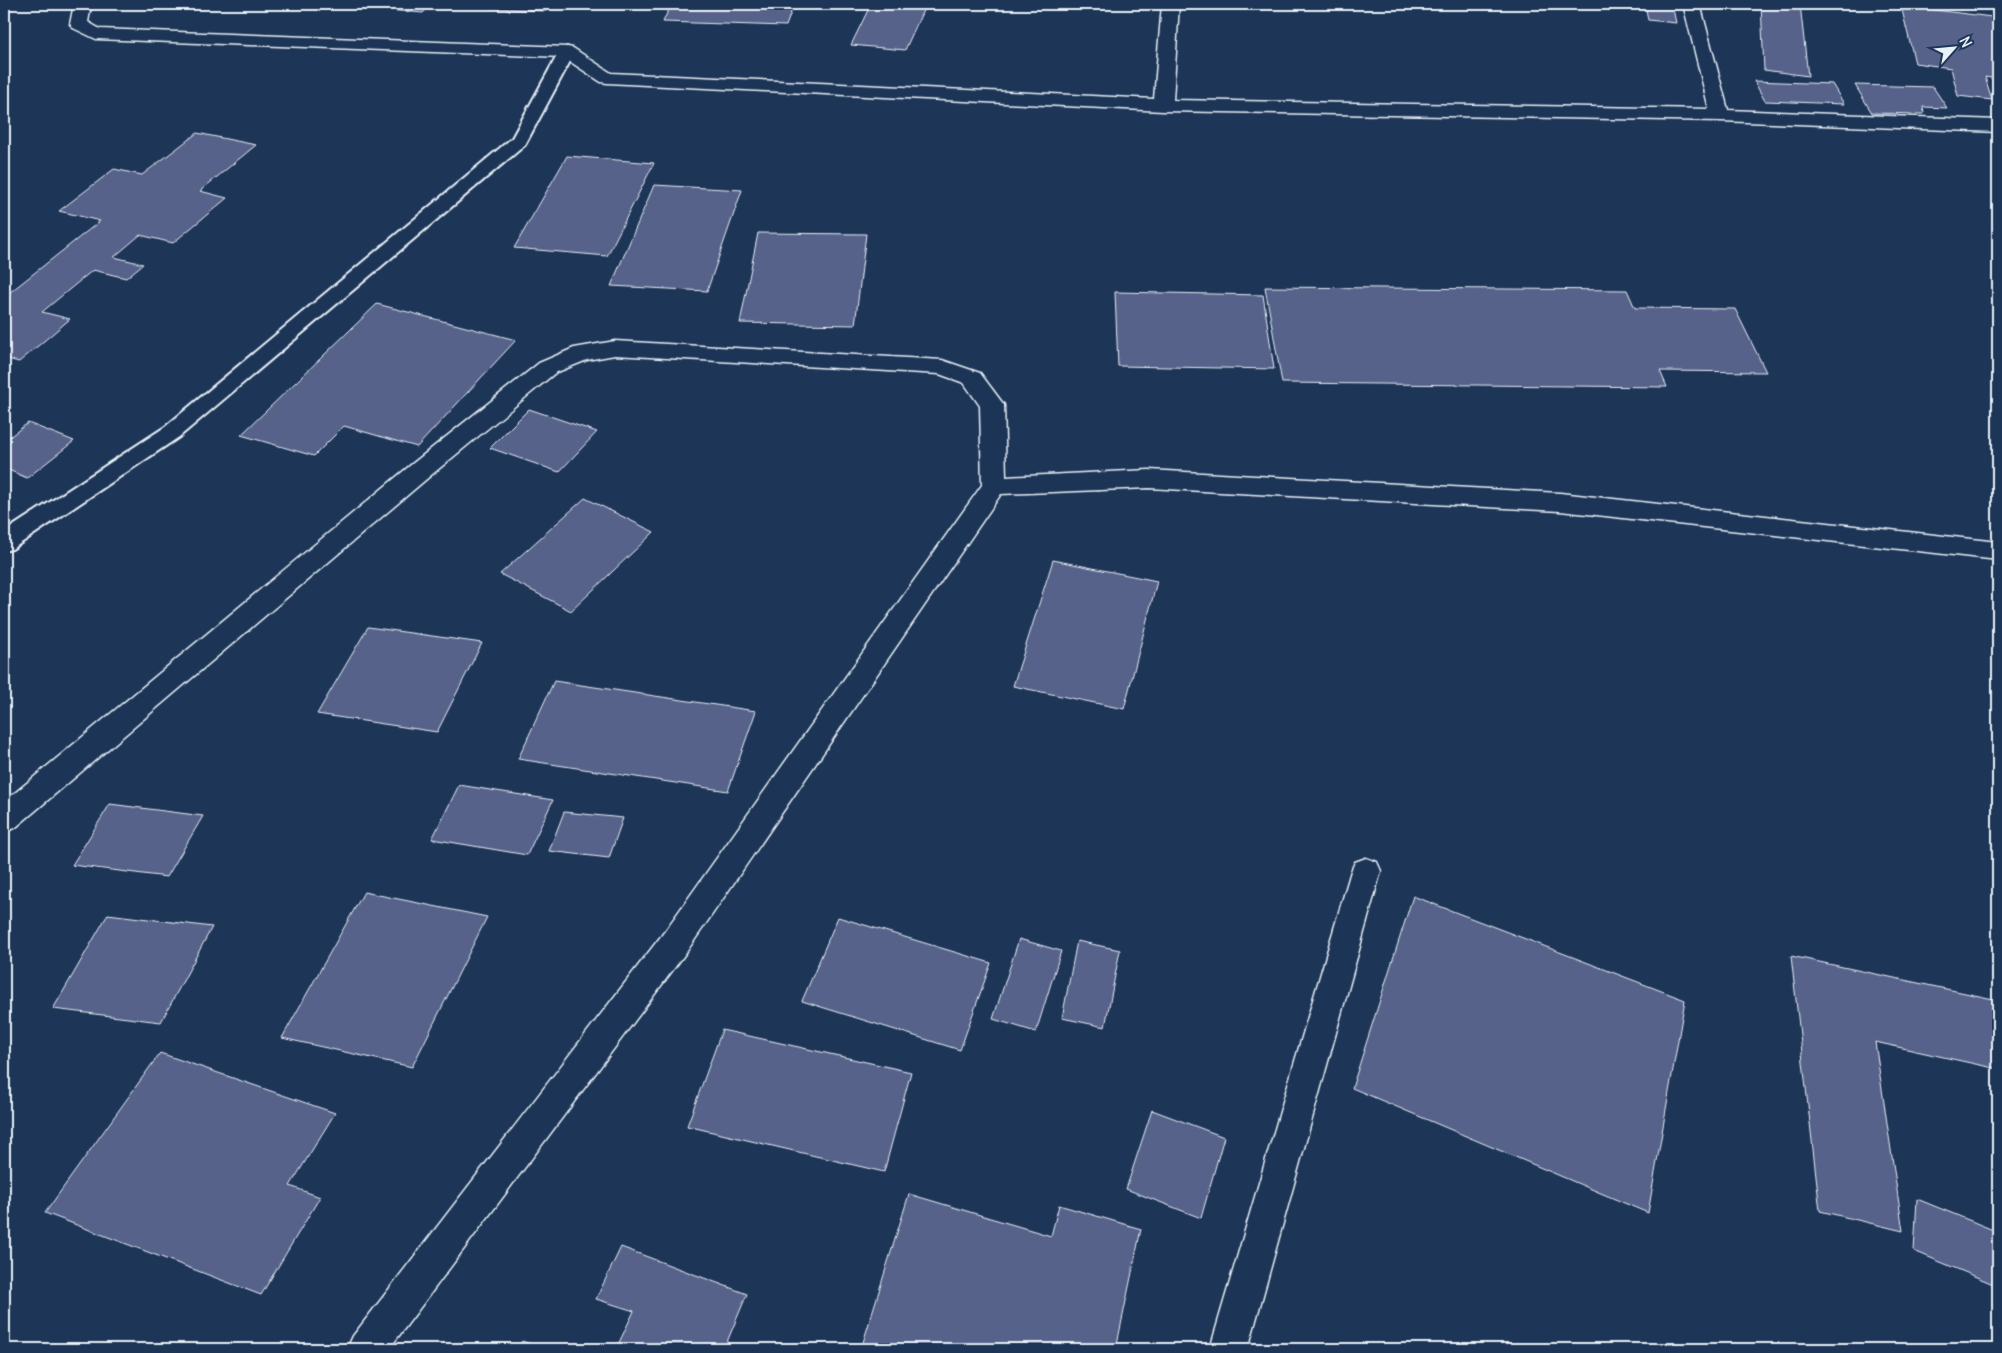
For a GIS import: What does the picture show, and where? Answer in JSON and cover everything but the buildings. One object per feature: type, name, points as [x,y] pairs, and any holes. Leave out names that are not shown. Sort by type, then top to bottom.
[{"type":"street","points":[[88,4],[82,9],[79,24],[96,34],[567,52],[606,78],[1163,105],[1720,116],[1998,126]]},
{"type":"street","points":[[1163,105],[1171,4]]},
{"type":"street","points":[[1692,4],[1720,116]]},
{"type":"street","points":[[4,819],[547,368],[582,353],[615,348],[942,367],[972,378],[992,405],[994,486],[676,941],[366,1349]]},
{"type":"street","points":[[994,486],[1149,479],[1560,502],[1998,551]]},
{"type":"street","points":[[1228,1349],[1366,871]]},
{"type":"lane","points":[[4,543],[172,432],[519,141],[567,52]]}]
